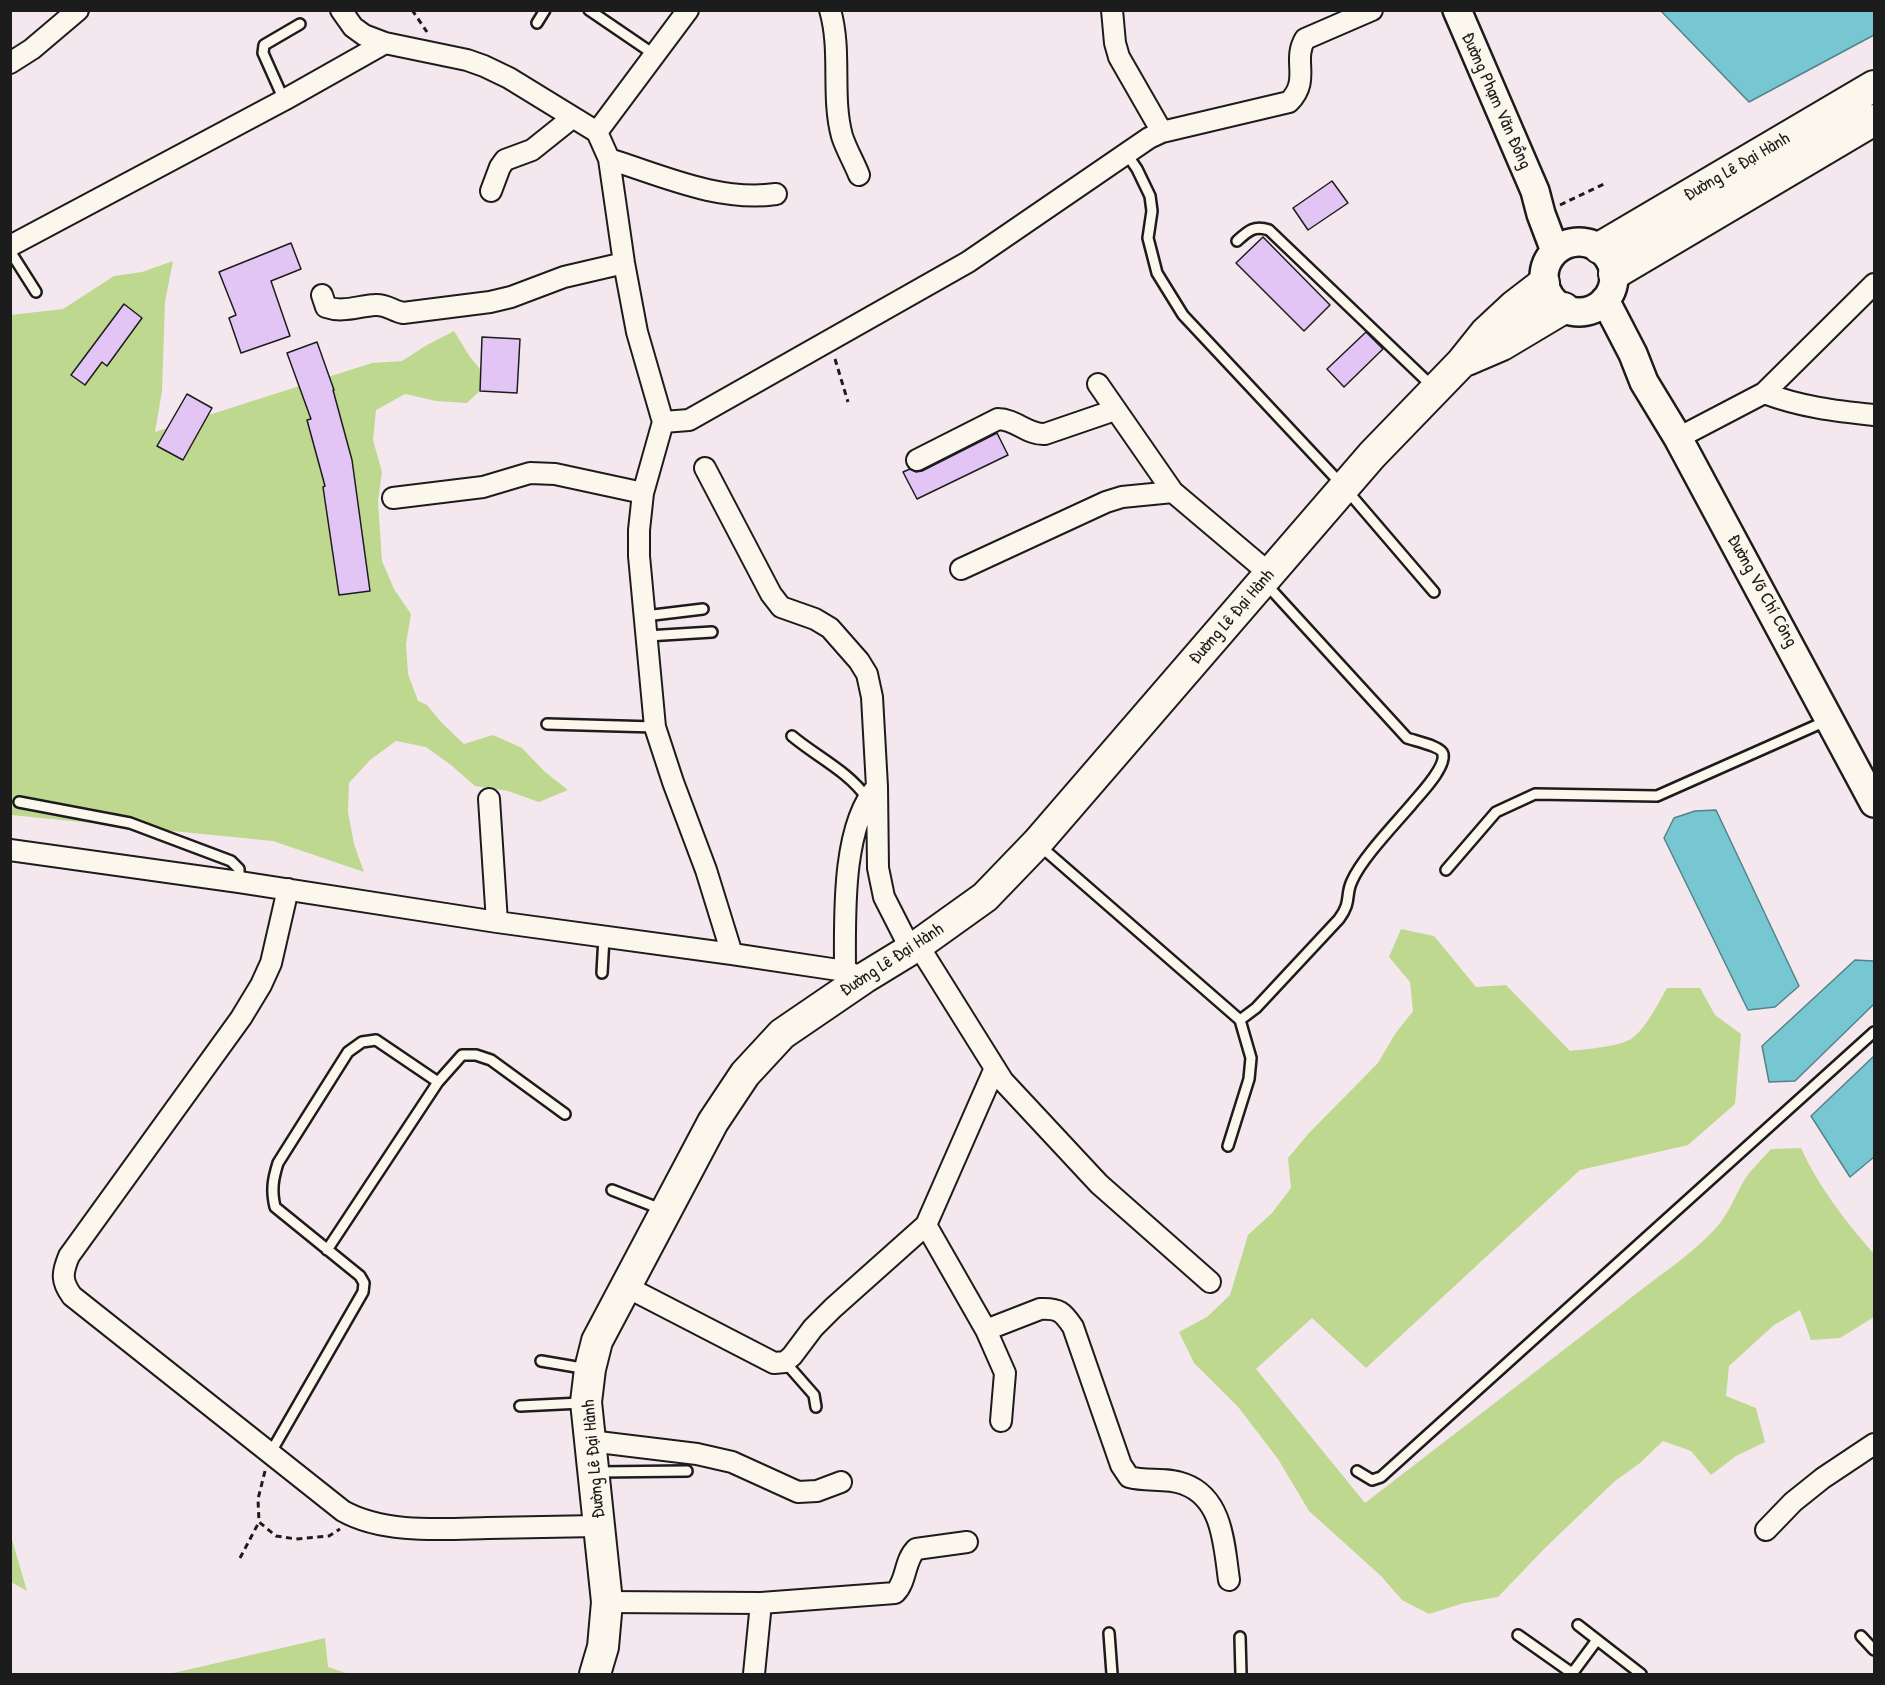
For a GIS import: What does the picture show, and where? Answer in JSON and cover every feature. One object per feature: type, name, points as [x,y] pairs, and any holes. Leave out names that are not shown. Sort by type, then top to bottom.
[{"type":"main road","name":"Đường Phạm Văn Đồng","points":[[1456,10],[1543,200],[1548,234],[1575,248]]},
{"type":"main road","name":"Đường Lê Đại Hành","points":[[1575,248],[1875,86]]},
{"type":"main road","name":"Đường Lê Đại Hành","points":[[1461,363],[1502,345],[1593,298],[1875,120]]},
{"type":"main road","points":[[1575,248],[1606,255],[1612,265],[1593,298],[1556,303],[1548,294],[1544,283],[1544,272],[1548,260],[1575,248]]},
{"type":"main road","name":"Đường Lê Đại Hành","points":[[595,1674],[603,1647],[607,1602],[586,1402],[590,1369],[597,1341],[713,1122],[745,1074],[782,1034],[854,975],[914,948],[985,897],[1037,843],[1372,455],[1461,363],[1485,333],[1514,306],[1544,283]]},
{"type":"main road","name":"Đường Võ Chí Công","points":[[1593,298],[1618,352],[1644,382],[1678,438],[1875,803]]},
{"type":"street","points":[[10,63],[32,49],[78,10]]},
{"type":"street","points":[[341,10],[353,27],[364,35],[385,43],[467,60],[509,78],[597,132],[609,159],[624,263],[642,353],[663,422],[643,493],[639,530],[655,728],[706,870],[732,954]]},
{"type":"street","points":[[597,132],[688,10]]},
{"type":"street","points":[[830,10],[842,138],[860,175]]},
{"type":"street","points":[[1112,10],[1115,43],[1119,57],[1162,132]]},
{"type":"street","points":[[663,422],[689,420],[968,262],[1149,138],[1162,132],[1289,102],[1297,94],[1301,85],[1301,45],[1305,39],[1372,10]]},
{"type":"street","points":[[10,248],[385,43]]},
{"type":"street","points":[[491,191],[505,160],[532,150],[572,118]]},
{"type":"street","points":[[609,159],[712,192],[757,197],[776,194]]},
{"type":"street","points":[[322,295],[326,307],[333,310],[376,305],[387,306],[395,312],[404,313],[490,302],[511,297],[564,277],[624,263]]},
{"type":"street","points":[[1678,438],[1764,393],[1875,284]]},
{"type":"street","points":[[1098,384],[1173,492],[1266,578]]},
{"type":"street","points":[[1764,393],[1790,403],[1840,412],[1875,415]]},
{"type":"street","points":[[917,460],[998,419],[1007,419],[1038,435],[1115,410]]},
{"type":"street","points":[[705,468],[781,607],[815,619],[830,628],[859,660],[867,674],[872,697],[872,793],[878,868],[884,897],[914,948],[1003,1081],[1099,1184],[1210,1282]]},
{"type":"street","points":[[393,498],[483,487],[530,473],[555,474],[643,493]]},
{"type":"street","points":[[961,569],[1106,502],[1122,497],[1173,492]]},
{"type":"street","points":[[10,850],[288,889],[497,922],[732,954],[854,975],[846,887],[857,823],[872,793]]},
{"type":"street","points":[[489,799],[497,922]]},
{"type":"street","points":[[288,889],[271,963],[261,985],[199,1077],[69,1256],[63,1270],[65,1286],[72,1296],[357,1519],[377,1524],[436,1529],[600,1526]]},
{"type":"street","points":[[625,1286],[774,1363],[785,1362],[833,1308],[926,1225],[995,1068]]},
{"type":"street","points":[[926,1225],[986,1330],[1005,1373],[1001,1420]]},
{"type":"street","points":[[986,1330],[1040,1309],[1050,1308],[1064,1313],[1073,1327],[1121,1465],[1129,1477],[1183,1483],[1196,1490],[1212,1506],[1221,1525],[1229,1580]]},
{"type":"street","points":[[590,1441],[697,1454],[732,1462],[798,1492],[817,1491],[841,1482]]},
{"type":"street","points":[[1766,1530],[1793,1502],[1822,1478],[1875,1444]]},
{"type":"street","points":[[607,1602],[761,1603],[895,1593],[901,1587],[911,1554],[916,1550],[967,1542]]},
{"type":"street","points":[[754,1674],[761,1603]]},
{"type":"lane","points":[[537,23],[545,10]]},
{"type":"lane","points":[[589,10],[655,55]]},
{"type":"lane","points":[[284,100],[263,53],[264,45],[300,24]]},
{"type":"lane","points":[[1126,153],[1137,169],[1150,196],[1152,211],[1148,238],[1155,268],[1173,301],[1183,315],[1344,487],[1434,592]]},
{"type":"lane","points":[[1237,241],[1252,228],[1260,227],[1269,230],[1436,389]]},
{"type":"lane","points":[[10,248],[36,292]]},
{"type":"lane","points":[[1240,1020],[1256,1008],[1347,909],[1351,881],[1432,780],[1443,761],[1443,754],[1439,748],[1407,738],[1266,578]]},
{"type":"lane","points":[[646,626],[703,609]]},
{"type":"lane","points":[[646,626],[712,632]]},
{"type":"lane","points":[[1446,870],[1496,812],[1535,794],[1657,796],[1831,719]]},
{"type":"lane","points":[[547,724],[655,728]]},
{"type":"lane","points":[[792,736],[872,793]]},
{"type":"lane","points":[[19,802],[130,823],[231,861],[239,869],[239,882]]},
{"type":"lane","points":[[1037,843],[1240,1020],[1251,1058],[1249,1079],[1228,1146]]},
{"type":"lane","points":[[602,973],[604,937]]},
{"type":"lane","points":[[1357,1471],[1372,1480],[1381,1477],[1875,1032]]},
{"type":"lane","points":[[271,1452],[363,1292],[364,1283],[360,1276],[275,1207],[272,1193],[278,1163],[348,1052],[362,1042],[376,1040],[438,1082]]},
{"type":"lane","points":[[327,1250],[438,1082],[462,1056],[476,1055],[491,1060],[565,1114]]},
{"type":"lane","points":[[612,1190],[666,1211]]},
{"type":"lane","points":[[541,1361],[590,1369]]},
{"type":"lane","points":[[785,1362],[814,1395],[816,1407]]},
{"type":"lane","points":[[520,1406],[586,1402]]},
{"type":"lane","points":[[593,1472],[687,1471]]},
{"type":"lane","points":[[1578,1625],[1641,1674]]},
{"type":"lane","points":[[1109,1633],[1112,1674]]},
{"type":"lane","points":[[1518,1635],[1569,1671],[1574,1671],[1597,1640]]},
{"type":"lane","points":[[1861,1636],[1875,1650]]},
{"type":"lane","points":[[1240,1637],[1241,1674]]},
{"type":"path","points":[[1543,200],[1604,184]]},
{"type":"path","points":[[830,340],[848,402]]},
{"type":"path","points":[[240,1558],[259,1522],[258,1499],[271,1452]]},
{"type":"path","points":[[259,1522],[276,1536],[296,1539],[329,1536],[357,1519]]},
{"type":"green space","points":[[173,261],[165,302],[162,391],[155,432],[372,363],[402,361],[454,331],[470,357],[490,381],[467,403],[436,401],[405,394],[376,410],[373,440],[382,472],[378,501],[382,561],[394,589],[411,614],[406,644],[408,674],[418,701],[427,705],[464,744],[493,735],[522,748],[544,771],[568,790],[539,802],[508,791],[475,786],[426,747],[396,741],[370,760],[349,783],[348,812],[354,844],[364,872],[273,841],[11,815],[10,315],[63,309],[114,276],[142,272]]},
{"type":"green space","points":[[1401,929],[1434,936],[1476,987],[1506,985],[1570,1051],[1610,1046],[1631,1039],[1646,1023],[1667,988],[1700,988],[1715,1015],[1741,1034],[1735,1104],[1688,1145],[1580,1170],[1366,1368],[1312,1318],[1256,1369],[1365,1503],[1692,1251],[1721,1222],[1749,1173],[1771,1149],[1801,1148],[1833,1203],[1874,1254],[1874,1317],[1840,1338],[1811,1340],[1800,1310],[1774,1325],[1729,1366],[1726,1396],[1756,1408],[1765,1442],[1736,1456],[1711,1475],[1691,1451],[1663,1441],[1640,1463],[1615,1481],[1498,1597],[1464,1603],[1429,1614],[1402,1600],[1381,1576],[1309,1511],[1278,1459],[1239,1408],[1194,1363],[1179,1332],[1207,1317],[1230,1295],[1248,1235],[1272,1213],[1291,1188],[1288,1158],[1309,1133],[1378,1063],[1395,1034],[1413,1011],[1410,982],[1389,957]]},
{"type":"green space","points":[[11,1536],[27,1591],[11,1582]]},
{"type":"green space","points":[[325,1638],[328,1667],[349,1674],[169,1674]]},
{"type":"water","points":[[1661,11],[1874,11],[1874,35],[1749,102]]},
{"type":"water","points":[[1716,810],[1799,986],[1775,1007],[1748,1010],[1664,838],[1674,818],[1695,811]]},
{"type":"water","points":[[1855,960],[1874,961],[1874,1004],[1795,1081],[1769,1082],[1762,1046]]},
{"type":"water","points":[[1874,1056],[1874,1157],[1850,1177],[1811,1116]]},
{"type":"building","points":[[1332,181],[1348,203],[1308,230],[1293,208]]},
{"type":"building","points":[[1263,237],[1330,305],[1304,331],[1236,263]]},
{"type":"building","points":[[291,243],[301,269],[271,281],[290,336],[241,353],[229,318],[236,315],[219,272]]},
{"type":"building","points":[[124,304],[142,318],[107,366],[102,362],[85,385],[71,375]]},
{"type":"building","points":[[1366,332],[1383,349],[1344,387],[1327,369]]},
{"type":"building","points":[[482,337],[520,339],[517,393],[480,391]]},
{"type":"building","points":[[317,342],[334,390],[352,460],[370,591],[339,595],[323,487],[325,486],[307,420],[311,419],[287,353]]},
{"type":"building","points":[[187,394],[212,408],[183,460],[157,446]]},
{"type":"building","points":[[997,433],[1008,455],[917,499],[903,472],[910,469],[916,472],[922,471]]}]
